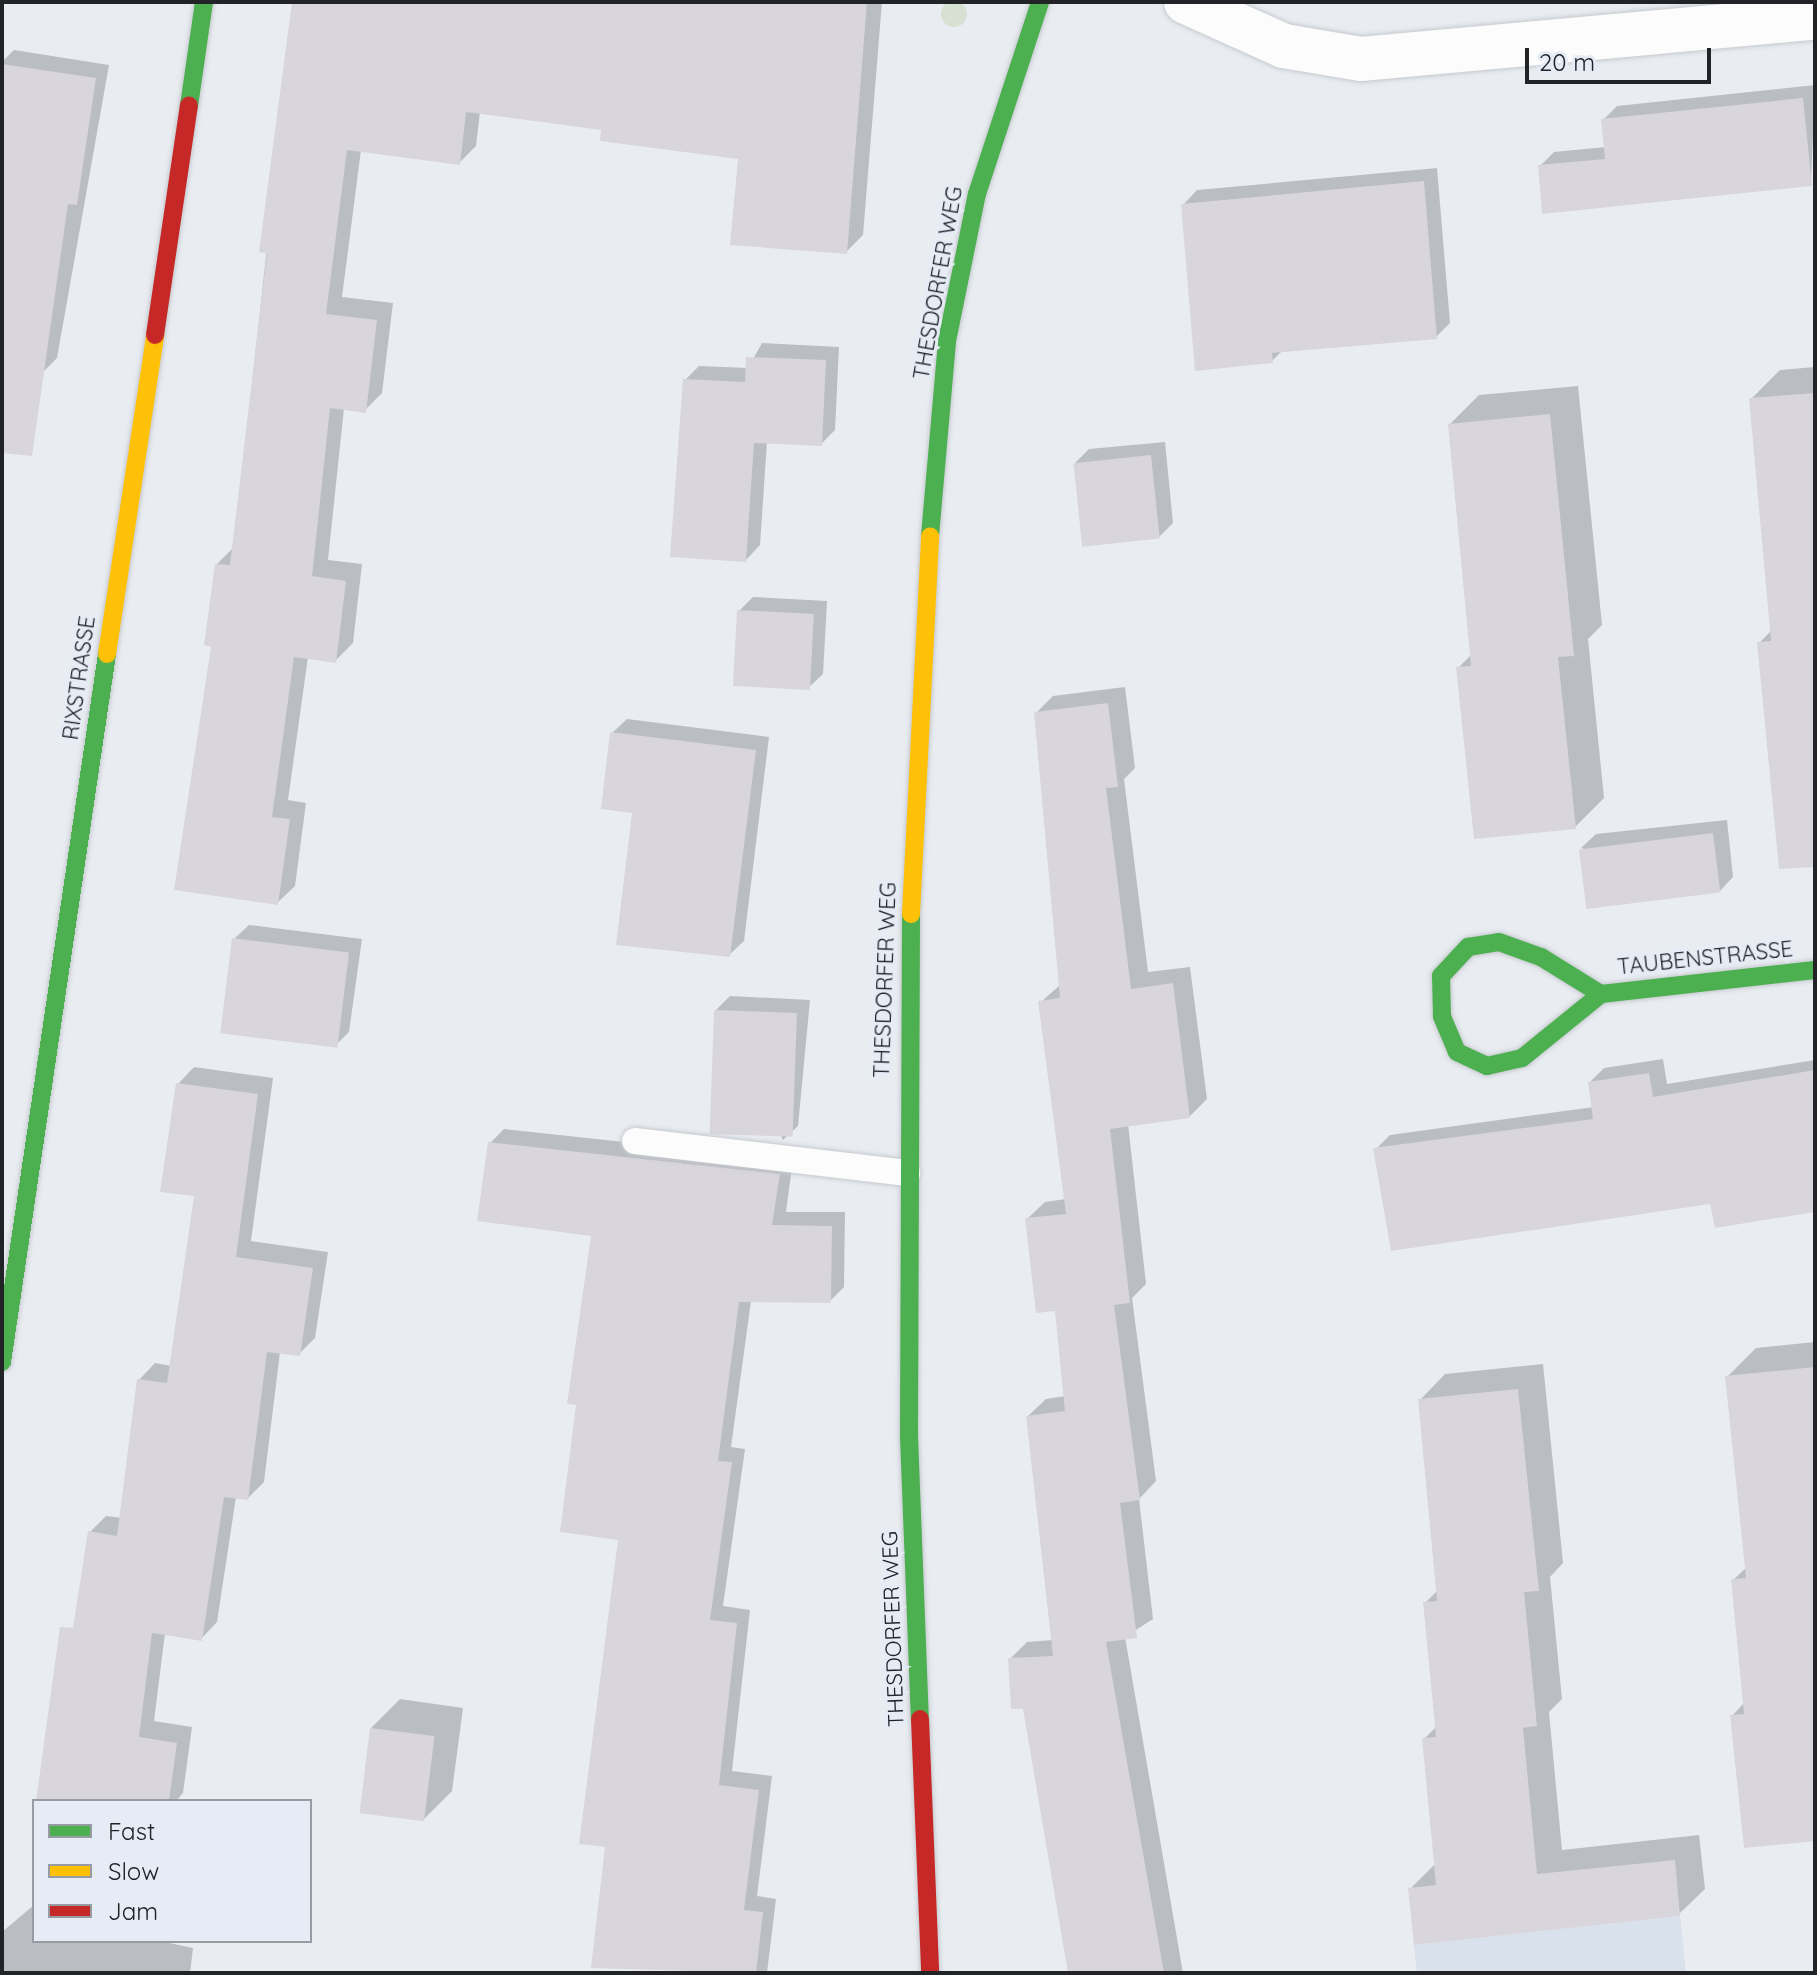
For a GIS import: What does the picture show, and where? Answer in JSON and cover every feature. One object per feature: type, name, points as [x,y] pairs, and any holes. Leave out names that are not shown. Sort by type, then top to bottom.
[{"type":"street","name":"RIXSTRASSE","points":[[2,1362],[204,2]]},
{"type":"street","name":"THESDORFER WEG","points":[[930,1973],[907,1173],[919,654],[947,341],[977,194],[1040,2]]},
{"type":"street","points":[[1186,2],[1284,46],[1361,59],[1815,18]]},
{"type":"street","name":"TAUBENSTRASSE","points":[[1601,994],[1499,942],[1468,947],[1441,976],[1442,1016],[1457,1052],[1487,1066],[1522,1058],[1601,994],[1815,970]]},
{"type":"lane","points":[[635,1141],[907,1173]]},
{"type":"shaded area","points":[[1680,1916],[1686,1973],[1417,1973],[1414,1945]]},
{"type":"green space","points":[[954,1],[963,5],[967,14],[963,23],[954,27],[945,23],[941,14],[945,5]]},
{"type":"building","points":[[292,2],[867,2],[847,254],[730,245],[738,159],[600,141],[601,130],[466,112],[460,165],[347,150],[326,314],[377,320],[366,413],[330,408],[312,576],[346,581],[336,663],[294,657],[272,817],[290,819],[278,905],[174,890],[211,647],[204,645],[215,564],[230,565],[267,253],[259,252]]},
{"type":"building","points":[[2,64],[96,78],[77,205],[68,204],[32,456],[2,453]]},
{"type":"building","points":[[1803,98],[1812,186],[1542,214],[1538,165],[1605,159],[1601,119]]},
{"type":"building","points":[[1424,181],[1437,339],[1272,353],[1273,363],[1195,371],[1181,204]]},
{"type":"building","points":[[746,357],[826,360],[822,446],[754,443],[746,562],[670,557],[683,379],[745,382]]},
{"type":"building","points":[[1815,393],[1815,867],[1779,869],[1757,642],[1771,641],[1749,398]]},
{"type":"building","points":[[1550,414],[1574,656],[1558,657],[1576,829],[1474,839],[1456,667],[1471,666],[1448,424]]},
{"type":"building","points":[[1151,455],[1160,539],[1082,547],[1073,463]]},
{"type":"building","points":[[737,610],[814,614],[810,690],[733,686]]},
{"type":"building","points":[[1108,703],[1118,787],[1106,788],[1131,989],[1173,983],[1190,1118],[1110,1129],[1130,1303],[1114,1305],[1140,1500],[1120,1503],[1137,1638],[1106,1642],[1164,1973],[1068,1973],[1023,1709],[1011,1709],[1008,1658],[1053,1656],[1026,1416],[1065,1411],[1055,1311],[1036,1313],[1025,1218],[1066,1214],[1038,1001],[1060,998],[1034,712]]},
{"type":"building","points":[[610,732],[756,750],[730,957],[616,945],[632,813],[601,809]]},
{"type":"building","points":[[1713,833],[1720,893],[1586,909],[1579,849]]},
{"type":"building","points":[[232,938],[349,952],[337,1048],[220,1033]]},
{"type":"building","points":[[714,1010],[797,1013],[793,1137],[710,1134]]},
{"type":"building","points":[[1815,1070],[1815,1212],[1715,1228],[1710,1204],[1391,1251],[1373,1148],[1593,1119],[1588,1082],[1649,1073],[1653,1097]]},
{"type":"building","points":[[176,1083],[258,1094],[236,1257],[313,1268],[300,1356],[267,1352],[248,1500],[224,1497],[202,1641],[152,1633],[139,1737],[177,1743],[169,1799],[36,1799],[60,1627],[73,1628],[88,1531],[117,1536],[137,1379],[167,1383],[194,1196],[160,1192]]},
{"type":"building","points":[[488,1142],[780,1174],[772,1225],[832,1226],[831,1303],[739,1302],[718,1461],[732,1462],[710,1620],[737,1623],[719,1785],[759,1790],[744,1910],[763,1912],[756,1973],[591,1968],[605,1847],[579,1844],[618,1540],[560,1532],[576,1405],[567,1404],[591,1236],[477,1221]]},
{"type":"building","points":[[1815,1367],[1815,1841],[1744,1848],[1730,1715],[1744,1714],[1731,1579],[1746,1578],[1725,1376]]},
{"type":"building","points":[[1518,1389],[1539,1591],[1524,1592],[1537,1726],[1523,1728],[1537,1874],[1675,1860],[1680,1916],[1414,1945],[1408,1888],[1436,1885],[1422,1738],[1436,1737],[1423,1602],[1437,1601],[1418,1399]]},
{"type":"building","points":[[370,1728],[435,1736],[424,1821],[360,1813]]},
{"type":"traffic: fast","points":[[189,106],[204,2]]},
{"type":"traffic: fast","points":[[930,536],[947,341],[977,194],[1040,2]]},
{"type":"traffic: fast","points":[[2,1362],[107,654]]},
{"type":"traffic: fast","points":[[911,914],[909,1436],[920,1719]]},
{"type":"traffic: fast","points":[[1601,994],[1522,1058],[1487,1066],[1457,1052],[1442,1016],[1441,976],[1468,947],[1499,942],[1541,957],[1601,994],[1815,970]]},
{"type":"traffic: slow","points":[[107,654],[155,335]]},
{"type":"traffic: slow","points":[[911,914],[930,536]]},
{"type":"traffic: jam","points":[[155,335],[189,106]]},
{"type":"traffic: jam","points":[[920,1719],[930,1973]]}]
